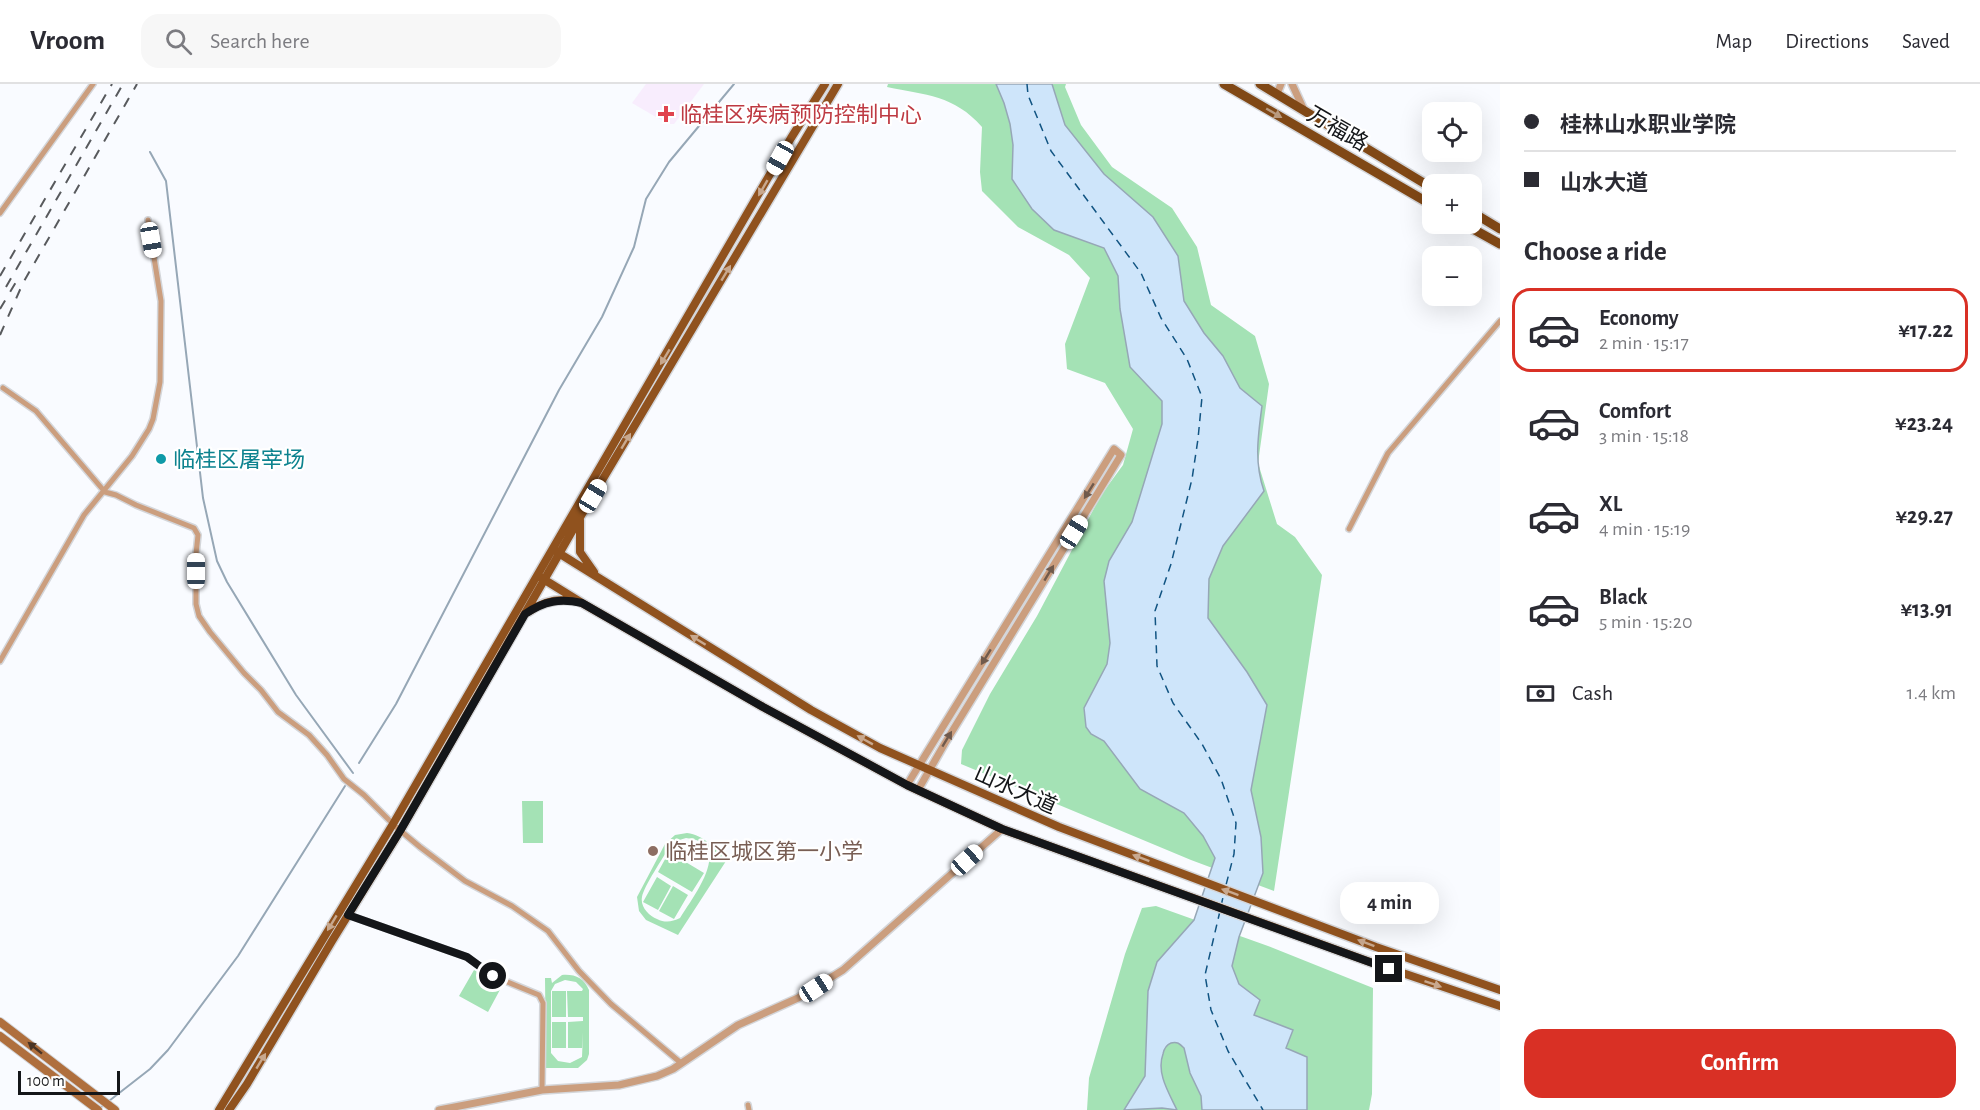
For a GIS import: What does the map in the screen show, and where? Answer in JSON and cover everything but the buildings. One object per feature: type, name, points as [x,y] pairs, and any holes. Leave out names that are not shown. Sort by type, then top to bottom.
[{"type":"highway","name":"万福路","points":[[1224,84],[1422,199]]},
{"type":"highway","name":"万福路","points":[[1260,84],[1422,182]]},
{"type":"highway","points":[[1482,218],[1500,229]]},
{"type":"highway","points":[[1482,234],[1500,244]]},
{"type":"main road","points":[[229,1110],[400,831],[525,614],[552,548],[791,138],[825,84]]},
{"type":"main road","points":[[219,1110],[541,577],[560,554],[838,84]]},
{"type":"main road","points":[[580,518],[580,552],[598,577]]},
{"type":"main road","name":"山水大道","points":[[552,548],[811,710],[880,748],[1059,827],[1264,905],[1497,988]]},
{"type":"main road","name":"山水大道","points":[[541,577],[763,707],[907,785],[1002,829],[1500,1006]]},
{"type":"main road","points":[[525,614],[534,608],[557,600],[582,603]]},
{"type":"main road","points":[[0,1022],[115,1110]]},
{"type":"main road","points":[[0,1036],[98,1110]]},
{"type":"street","points":[[0,213],[93,84]]},
{"type":"street","points":[[1277,94],[1281,84]]},
{"type":"street","points":[[1292,84],[1304,110]]},
{"type":"street","points":[[0,661],[81,521],[132,456],[149,429],[160,382],[161,301],[148,220]]},
{"type":"street","points":[[1349,529],[1388,453],[1500,321]]},
{"type":"street","points":[[3,388],[36,411],[105,492],[194,528],[198,535],[196,604],[204,624],[278,712],[315,741],[343,778],[364,795],[400,831],[456,875],[512,906],[544,927],[579,970],[611,1004],[681,1063]]},
{"type":"street","points":[[907,785],[1114,449],[1120,455],[918,790]]},
{"type":"street","points":[[439,1110],[542,1090],[619,1085],[657,1076],[738,1025],[798,999],[843,970],[1002,829]]},
{"type":"street","points":[[348,915],[467,957],[493,976],[539,995],[543,1003],[542,1090]]},
{"type":"shaded area","name":"临桂区疾病预防控制中心","points":[[646,84],[704,84],[674,124],[668,124],[632,103]]},
{"type":"green space","points":[[888,84],[1066,84],[1065,87],[1081,125],[1112,167],[1172,208],[1197,247],[1211,305],[1255,336],[1269,384],[1258,463],[1277,524],[1295,537],[1322,575],[1274,891],[1191,860],[961,764],[962,750],[990,694],[1037,616],[1101,495],[1123,465],[1133,429],[1105,383],[1067,369],[1065,344],[1090,278],[1069,255],[1018,227],[982,191],[980,172],[982,127],[971,116],[950,102],[887,87]]},
{"type":"green space","points":[[522,801],[543,801],[543,843],[523,843]]},
{"type":"green space","points":[[687,833],[699,836],[728,858],[678,935],[646,920],[639,911],[637,897],[665,844],[675,835]],"holes":[[[686,838],[701,842],[708,850],[709,860],[706,872],[680,918],[666,921],[651,916],[644,908],[643,892],[670,846]]]},
{"type":"green space","points":[[669,852],[704,873],[692,892],[658,872]]},
{"type":"green space","points":[[657,877],[671,886],[658,910],[643,902]]},
{"type":"green space","points":[[673,886],[688,895],[674,919],[659,911]]},
{"type":"green space","points":[[1156,906],[1268,946],[1373,988],[1372,1094],[1369,1110],[1087,1110],[1089,1078],[1125,954],[1142,908]]},
{"type":"green space","points":[[474,970],[502,986],[488,1012],[459,996]]},
{"type":"green space","points":[[562,975],[571,975],[582,980],[589,990],[589,1054],[587,1060],[578,1068],[546,1068],[545,978],[551,978],[552,983]],"holes":[[[565,980],[576,982],[583,989],[582,991],[567,991],[568,1017],[583,1017],[583,1021],[568,1022],[568,1048],[582,1048],[583,1032],[582,1057],[570,1063],[558,1061],[551,1053],[551,991],[555,984]]]},
{"type":"green space","points":[[552,991],[566,991],[566,1017],[552,1017]]},
{"type":"green space","points":[[552,1022],[566,1022],[566,1048],[552,1048]]},
{"type":"water","points":[[996,84],[1052,84],[1065,125],[1104,174],[1153,217],[1178,256],[1184,301],[1204,333],[1223,356],[1240,388],[1262,406],[1258,459],[1264,491],[1223,546],[1209,579],[1208,618],[1247,672],[1267,705],[1251,790],[1261,837],[1263,873],[1239,937],[1232,966],[1239,984],[1260,1000],[1254,1015],[1293,1030],[1286,1048],[1307,1057],[1307,1110],[1202,1110],[1201,1096],[1190,1073],[1184,1048],[1175,1042],[1169,1044],[1165,1049],[1161,1068],[1164,1083],[1177,1110],[1162,1108],[1124,1110],[1145,1076],[1148,991],[1157,962],[1194,920],[1215,858],[1203,836],[1184,813],[1140,789],[1104,741],[1091,734],[1086,727],[1084,708],[1107,664],[1110,643],[1104,581],[1109,561],[1132,522],[1162,424],[1162,401],[1130,367],[1120,309],[1118,276],[1104,248],[1054,230],[1032,209],[1012,179],[1013,145],[1010,124]]},
{"type":"waterway","points":[[359,763],[396,704],[559,390],[602,317],[634,247],[646,199],[669,162],[734,84]]},
{"type":"waterway","points":[[150,152],[166,181],[203,498],[217,561],[227,582],[296,695],[353,773]]},
{"type":"waterway","points":[[100,1108],[150,1069],[168,1050],[238,956],[345,786]]},
{"type":"ferry route","points":[[1027,84],[1028,95],[1051,151],[1141,273],[1161,318],[1187,359],[1202,397],[1192,479],[1171,564],[1155,611],[1157,666],[1173,703],[1202,744],[1221,779],[1236,823],[1234,854],[1226,885]]},
{"type":"ferry route","points":[[1221,906],[1224,893]]},
{"type":"ferry route","points":[[1220,911],[1205,975],[1211,1010],[1228,1051],[1263,1110]]},
{"type":"railway","points":[[0,276],[112,84]]},
{"type":"railway","points":[[6,287],[123,84]]},
{"type":"railway","points":[[0,335],[23,283],[137,84]]},
{"type":"railway","points":[[0,309],[16,282]]},
{"type":"place","name":"临桂区疾病预防控制中心","points":[[666,114]]},
{"type":"place","name":"临桂区屠宰场","points":[[161,459]]},
{"type":"place","name":"临桂区城区第一小学","points":[[653,851]]},
{"type":"route","points":[[493,976],[470,958],[348,915],[400,831],[525,614],[534,608],[557,600],[582,603],[763,707],[907,785],[1002,829],[1389,969]]}]
